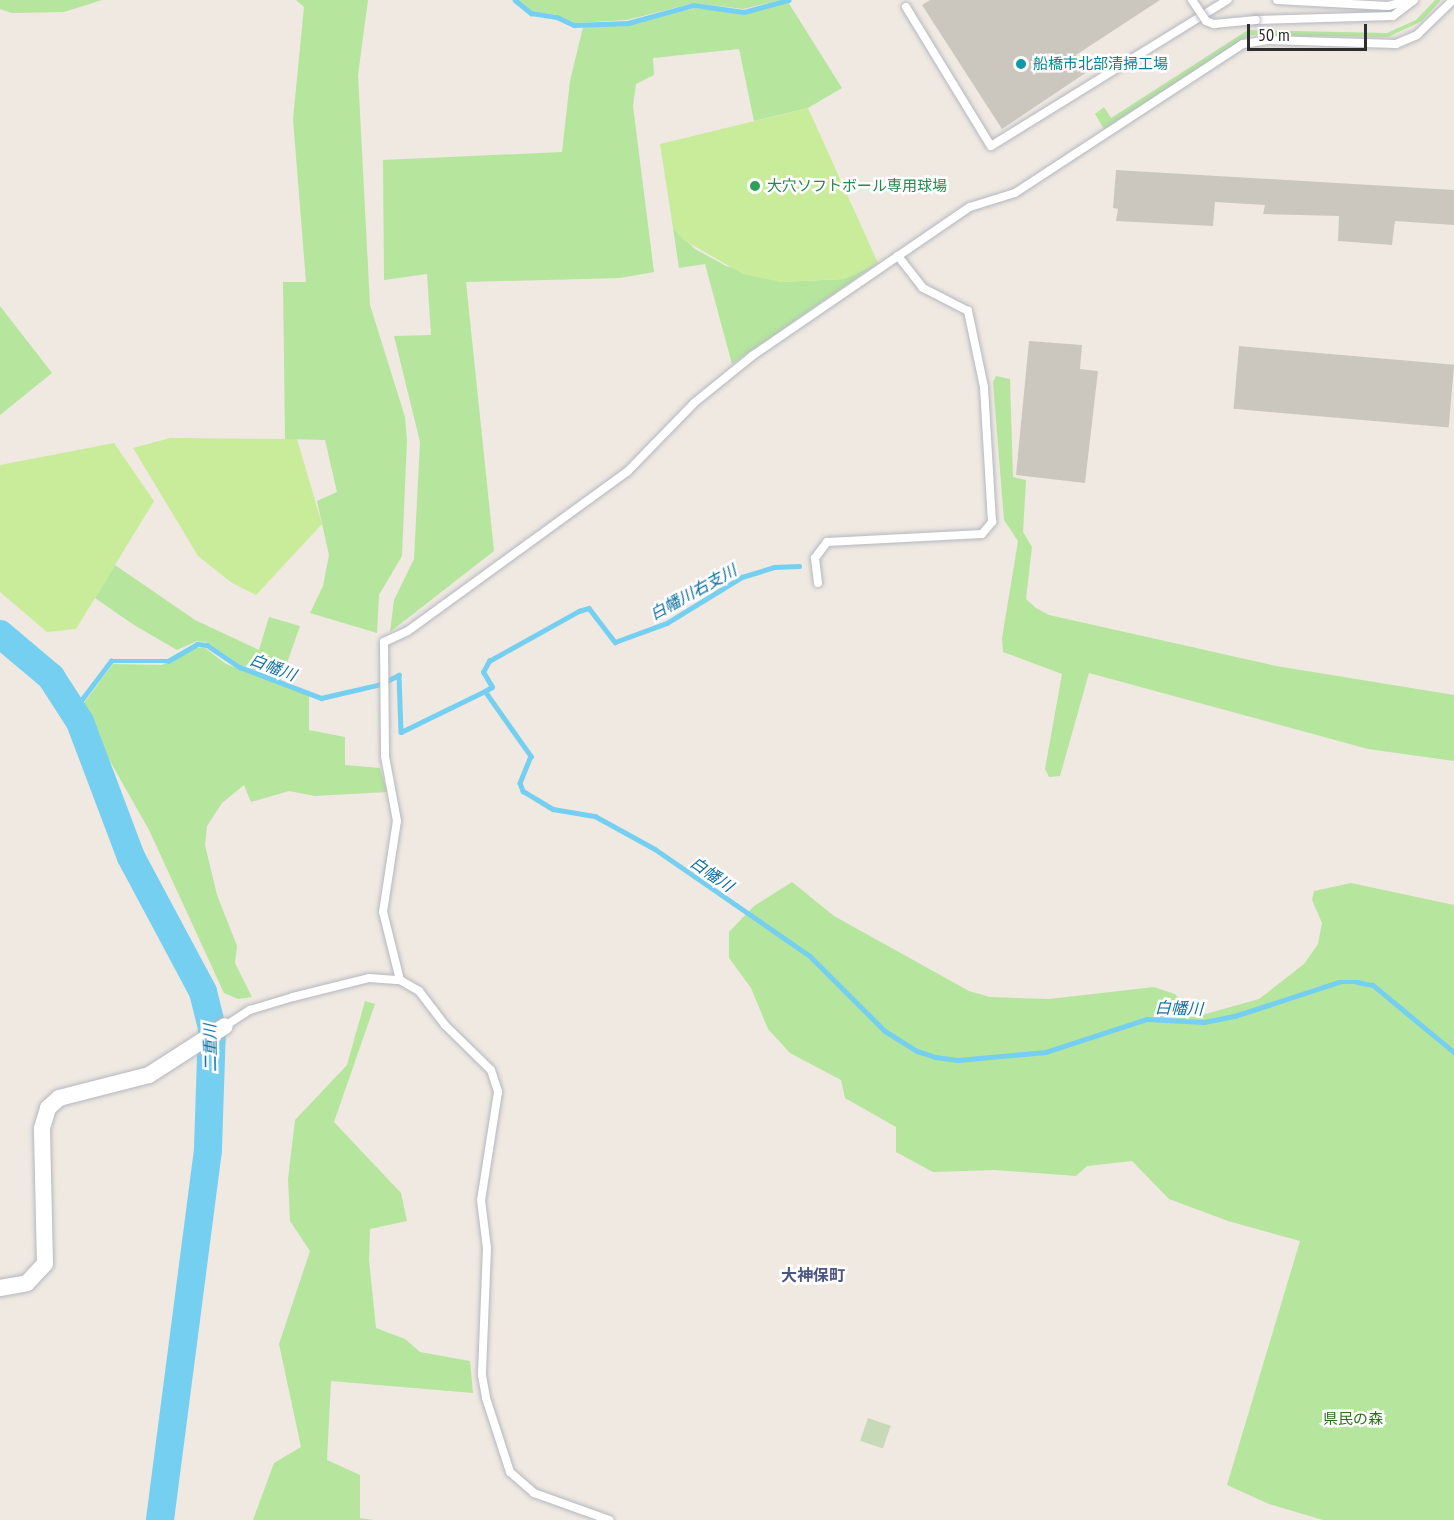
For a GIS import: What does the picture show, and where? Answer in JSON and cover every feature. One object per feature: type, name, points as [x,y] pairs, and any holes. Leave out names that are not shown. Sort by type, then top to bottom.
[{"type":"street","points":[[0,1288],[27,1283],[45,1264],[42,1128],[48,1108],[59,1098],[148,1075],[225,1026]]},
{"type":"lane","points":[[1192,0],[1206,21],[1214,24],[1256,20],[1393,15],[1413,0]]},
{"type":"lane","points":[[1277,0],[1388,6],[1413,0]]},
{"type":"lane","points":[[400,980],[383,912],[396,821],[385,756],[384,642],[408,631],[627,472],[693,403],[752,356],[970,207],[1015,193],[1243,44],[1268,40],[1396,44],[1417,35],[1453,0]]},
{"type":"lane","points":[[906,7],[991,146],[1223,1]]},
{"type":"lane","points":[[818,582],[815,558],[827,542],[982,534],[992,522],[984,387],[968,311],[923,288],[898,256]]},
{"type":"lane","points":[[225,1026],[250,1010],[369,978],[400,980],[419,991],[444,1025],[496,1078],[498,1092],[481,1200],[487,1248],[482,1375],[510,1472],[534,1493],[609,1520]]},
{"type":"green space","points":[[0,0],[102,0],[64,12],[12,13],[0,9]]},
{"type":"green space","points":[[296,0],[368,0],[358,75],[370,305],[405,417],[407,440],[402,556],[379,595],[377,633],[310,613],[323,586],[329,555],[317,501],[337,492],[325,440],[285,439],[283,282],[306,282],[293,119],[304,7]]},
{"type":"green space","points":[[516,0],[781,0],[743,9],[694,3],[627,20],[575,23],[557,15],[531,11]]},
{"type":"green space","points":[[1435,0],[1441,0],[1422,21],[1388,37],[1250,35],[1104,129],[1095,114],[1104,107],[1111,118],[1248,30],[1387,33],[1416,20]]},
{"type":"green space","points":[[788,2],[842,88],[808,108],[754,121],[739,49],[653,58],[654,75],[636,84],[633,106],[654,272],[620,278],[466,282],[494,551],[390,632],[394,600],[414,559],[420,442],[394,336],[431,335],[427,274],[384,280],[383,160],[562,152],[570,81],[583,27],[629,25],[695,8],[745,14]]},
{"type":"green space","name":"大穴ソフトボール専用球場","points":[[808,108],[878,263],[844,279],[781,282],[743,274],[682,239],[673,228],[660,144]]},
{"type":"green space","points":[[673,228],[695,249],[726,266],[781,282],[844,279],[878,263],[732,364],[705,264],[679,268]]},
{"type":"green space","points":[[0,306],[52,373],[0,415]]},
{"type":"green space","points":[[996,376],[1010,379],[1013,477],[1026,480],[1023,532],[1032,547],[1026,599],[1036,608],[1049,615],[1276,666],[1454,695],[1454,761],[1368,749],[1089,673],[1060,776],[1049,777],[1045,769],[1062,674],[1003,652],[1002,638],[1018,541],[1004,520],[993,382]]},
{"type":"green space","points":[[170,438],[297,439],[322,524],[256,595],[232,583],[198,556],[133,448]]},
{"type":"green space","points":[[114,443],[154,501],[76,629],[47,632],[0,592],[0,465]]},
{"type":"green space","points":[[115,565],[195,620],[259,650],[269,617],[300,626],[281,680],[241,665],[206,642],[197,641],[177,650],[134,625],[95,598]]},
{"type":"green space","points":[[192,648],[205,648],[226,664],[309,696],[309,730],[345,737],[345,765],[380,768],[387,792],[315,796],[289,791],[251,802],[244,785],[222,803],[207,826],[205,845],[217,895],[237,946],[235,963],[252,997],[238,999],[224,993],[149,830],[80,708],[113,664],[162,665]]},
{"type":"green space","name":"県民の森","points":[[792,882],[834,916],[969,991],[990,997],[1049,999],[1154,987],[1175,994],[1195,1017],[1259,999],[1304,964],[1318,944],[1322,923],[1312,900],[1314,891],[1351,883],[1454,905],[1454,1520],[1323,1520],[1269,1504],[1227,1485],[1300,1241],[1228,1221],[1169,1199],[1132,1161],[1087,1166],[1076,1176],[994,1170],[933,1172],[896,1152],[896,1127],[845,1098],[841,1080],[790,1053],[768,1029],[751,988],[729,958],[729,932],[754,906]]},
{"type":"green space","points":[[365,1001],[375,1004],[334,1122],[401,1193],[407,1221],[370,1229],[369,1260],[376,1328],[405,1339],[420,1352],[470,1361],[473,1393],[331,1381],[327,1460],[360,1475],[360,1518],[374,1520],[253,1520],[274,1463],[301,1447],[279,1344],[310,1251],[290,1221],[288,1179],[295,1120],[347,1065]]},
{"type":"green space","points":[[868,1418],[891,1426],[883,1449],[860,1441]]},
{"type":"building","name":"船橋市北部清掃工場","points":[[930,0],[1160,0],[1076,55],[1087,72],[1002,129],[922,5]]},
{"type":"building","points":[[1116,170],[1454,190],[1454,225],[1395,221],[1392,245],[1338,241],[1339,216],[1263,214],[1265,205],[1215,202],[1213,226],[1116,221],[1118,209],[1113,208]]},
{"type":"building","points":[[1029,341],[1082,345],[1080,369],[1098,371],[1085,483],[1016,475]]},
{"type":"building","points":[[1239,346],[1454,365],[1449,428],[1234,409]]},
{"type":"waterway","points":[[515,0],[531,13],[557,17],[574,25],[628,23],[694,5],[744,12],[788,0]]},
{"type":"waterway","name":"白幡川右支川","points":[[485,691],[492,687],[483,672],[489,661],[579,611],[589,608],[615,642],[667,623],[742,577],[774,567],[799,566]]},
{"type":"waterway","name":"二重川","points":[[0,634],[51,677],[80,722],[131,857],[203,992],[212,1027],[208,1150],[160,1520]]},
{"type":"waterway","name":"白幡川","points":[[73,711],[111,661],[168,661],[197,644],[207,645],[240,667],[321,698],[381,684],[399,675],[401,732],[485,691],[531,756],[520,783],[523,791],[553,809],[595,816],[655,849],[810,956],[885,1031],[917,1051],[936,1057],[958,1060],[1046,1052],[1147,1019],[1204,1022],[1235,1016],[1339,982],[1373,985],[1454,1052]]},
{"type":"place","name":"船橋市北部清掃工場","points":[[1021,64]]},
{"type":"place","name":"大穴ソフトボール専用球場","points":[[755,186]]},
{"type":"district","name":"大神保町","points":[[813,1275]]}]
